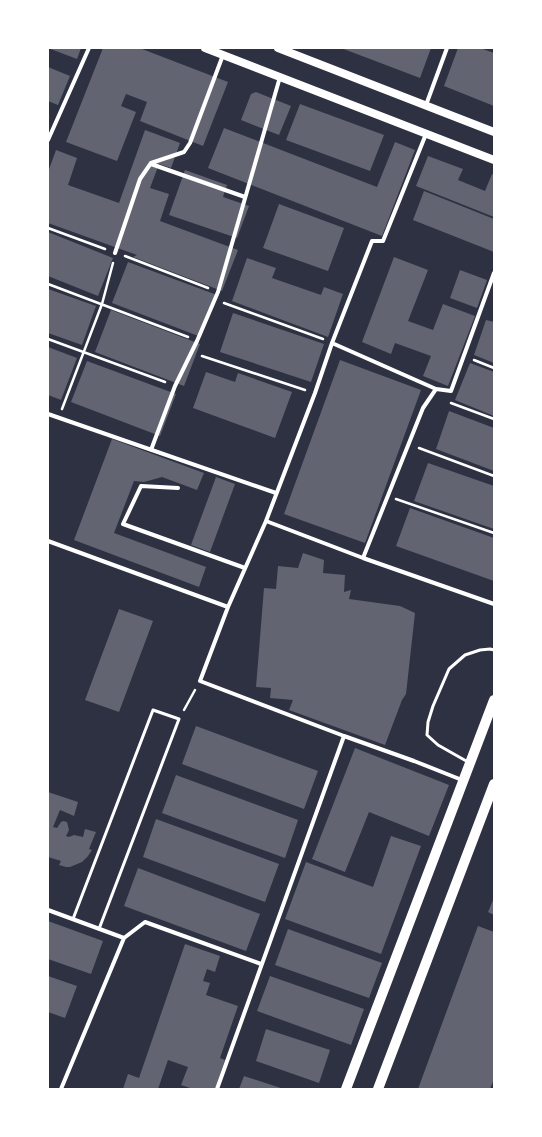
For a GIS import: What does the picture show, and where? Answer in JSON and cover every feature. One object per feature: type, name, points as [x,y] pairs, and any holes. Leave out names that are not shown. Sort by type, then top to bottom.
[{"type":"main road","points":[[205,48],[494,160]]},
{"type":"main road","points":[[278,48],[494,132]]},
{"type":"main road","points":[[346,1089],[494,700]]},
{"type":"main road","points":[[378,1089],[494,784]]},
{"type":"street","points":[[48,140],[50,131],[89,48]]},
{"type":"street","points":[[426,105],[448,48]]},
{"type":"street","points":[[116,253],[140,179],[151,164],[184,152],[190,143],[223,55]]},
{"type":"street","points":[[151,450],[175,386],[192,352],[218,292],[280,77]]},
{"type":"street","points":[[426,134],[383,241],[372,241],[332,343],[315,393],[266,521],[228,607],[200,681],[463,780]]},
{"type":"street","points":[[151,164],[245,197]]},
{"type":"street","points":[[332,343],[436,389],[451,391],[494,273]]},
{"type":"street","points":[[363,558],[423,408],[436,389]]},
{"type":"street","points":[[48,414],[276,493]]},
{"type":"street","points":[[178,488],[141,486],[123,524],[245,568]]},
{"type":"street","points":[[266,521],[363,558],[494,604]]},
{"type":"street","points":[[48,541],[228,607]]},
{"type":"street","points":[[217,1089],[344,736]]},
{"type":"street","points":[[48,910],[124,938]]},
{"type":"street","points":[[61,1089],[124,938],[145,922],[262,964]]},
{"type":"lane","points":[[470,763],[438,744],[427,734],[428,722],[433,706],[449,669],[465,655],[480,650],[494,650]]},
{"type":"lane","points":[[73,919],[153,710],[179,720],[99,928]]},
{"type":"path","points":[[48,228],[218,292]]},
{"type":"path","points":[[59,418],[102,304],[116,253]]},
{"type":"path","points":[[48,284],[197,341]]},
{"type":"path","points":[[214,300],[332,343]]},
{"type":"path","points":[[48,339],[175,386]]},
{"type":"path","points":[[192,352],[315,393]]},
{"type":"path","points":[[463,356],[494,368]]},
{"type":"path","points":[[432,395],[494,419]]},
{"type":"path","points":[[409,444],[494,476]]},
{"type":"path","points":[[388,496],[494,533]]},
{"type":"path","points":[[179,720],[200,681]]},
{"type":"building","points":[[48,48],[81,48],[77,59]]},
{"type":"building","points":[[103,48],[143,48],[142,49],[228,82],[203,146],[140,121],[147,102],[126,94],[121,106],[136,112],[117,161],[66,142]]},
{"type":"building","points":[[341,48],[431,48],[420,78]]},
{"type":"building","points":[[458,48],[480,48],[494,53],[494,106],[444,86]]},
{"type":"building","points":[[48,67],[70,76],[58,105],[48,101]]},
{"type":"building","points":[[256,92],[291,106],[279,135],[241,120],[251,94]]},
{"type":"building","points":[[300,104],[384,135],[370,171],[286,140]]},
{"type":"building","points":[[224,128],[377,187],[395,142],[415,150],[382,236],[208,168]]},
{"type":"building","points":[[145,130],[180,143],[171,168],[159,164],[150,188],[169,194],[160,221],[238,250],[222,291],[133,257],[137,255],[48,223],[48,172],[56,150],[77,158],[68,185],[119,203]]},
{"type":"building","points":[[428,156],[463,169],[458,180],[485,191],[492,174],[494,175],[494,217],[416,186]]},
{"type":"building","points":[[185,170],[227,185],[223,197],[249,206],[237,238],[169,215]]},
{"type":"building","points":[[424,191],[494,219],[494,252],[413,220]]},
{"type":"building","points":[[279,204],[344,228],[328,271],[263,248]]},
{"type":"building","points":[[48,232],[113,258],[98,296],[48,276]]},
{"type":"building","points":[[394,257],[428,270],[408,321],[433,330],[443,304],[475,316],[448,386],[423,376],[431,356],[395,343],[391,354],[362,342]]},
{"type":"building","points":[[247,258],[276,268],[272,278],[321,295],[324,287],[343,294],[328,337],[232,301]]},
{"type":"building","points":[[128,262],[217,295],[201,337],[112,303]]},
{"type":"building","points":[[460,270],[487,280],[477,308],[450,298]]},
{"type":"building","points":[[48,289],[96,306],[82,345],[48,333]]},
{"type":"building","points":[[111,310],[200,344],[184,386],[95,352]]},
{"type":"building","points":[[233,313],[324,344],[311,382],[220,352]]},
{"type":"building","points":[[486,320],[494,322],[494,363],[474,355]]},
{"type":"building","points":[[48,347],[77,358],[61,400],[48,395]]},
{"type":"building","points":[[340,360],[421,390],[365,543],[284,514]]},
{"type":"building","points":[[87,361],[176,394],[160,436],[71,402]]},
{"type":"building","points":[[470,363],[494,372],[494,416],[455,400]]},
{"type":"building","points":[[206,372],[235,382],[238,373],[292,392],[275,438],[193,408]]},
{"type":"building","points":[[449,411],[494,428],[494,471],[436,449]]},
{"type":"building","points":[[112,439],[204,473],[197,490],[162,477],[144,482],[134,481],[114,533],[206,567],[199,587],[74,540]]},
{"type":"building","points":[[428,463],[494,486],[494,529],[414,501]]},
{"type":"building","points":[[216,477],[235,484],[210,552],[191,545]]},
{"type":"building","points":[[410,508],[494,538],[494,581],[396,546]]},
{"type":"building","points":[[303,553],[324,560],[323,573],[345,575],[344,592],[351,590],[349,599],[400,606],[415,613],[406,694],[402,700],[385,745],[289,710],[293,700],[270,698],[271,688],[256,687],[264,588],[276,589],[278,566],[298,568]]},
{"type":"building","points":[[119,609],[153,621],[119,712],[85,700]]},
{"type":"building","points":[[196,726],[318,771],[304,809],[182,764]]},
{"type":"building","points":[[355,748],[449,785],[429,836],[369,812],[345,872],[312,859]]},
{"type":"building","points":[[176,775],[298,820],[285,858],[162,813]]},
{"type":"building","points":[[48,792],[78,802],[74,816],[60,810],[53,827],[57,828],[63,821],[67,822],[69,830],[66,836],[69,837],[74,835],[83,837],[85,829],[96,832],[89,849],[92,850],[88,856],[82,862],[70,867],[59,865],[61,861],[48,857]]},
{"type":"building","points":[[156,819],[279,864],[265,902],[143,857]]},
{"type":"building","points":[[391,836],[421,846],[381,954],[285,919],[306,862],[373,887]]},
{"type":"building","points":[[138,868],[260,914],[246,951],[124,906]]},
{"type":"building","points":[[494,898],[494,915],[488,912]]},
{"type":"building","points":[[48,921],[103,941],[91,974],[48,959]]},
{"type":"building","points":[[478,926],[494,932],[494,1079],[490,1089],[418,1089]]},
{"type":"building","points":[[288,929],[382,963],[369,998],[275,965]]},
{"type":"building","points":[[185,944],[220,956],[215,972],[207,969],[203,981],[210,983],[206,995],[238,1006],[220,1058],[225,1060],[215,1089],[193,1089],[181,1085],[188,1067],[168,1060],[158,1089],[123,1089],[128,1074],[139,1078]]},
{"type":"building","points":[[48,976],[77,986],[65,1018],[48,1012]]},
{"type":"building","points":[[270,976],[364,1009],[351,1045],[257,1011]]},
{"type":"building","points":[[266,1029],[330,1050],[319,1083],[256,1061]]},
{"type":"building","points":[[244,1076],[284,1089],[239,1089]]}]
